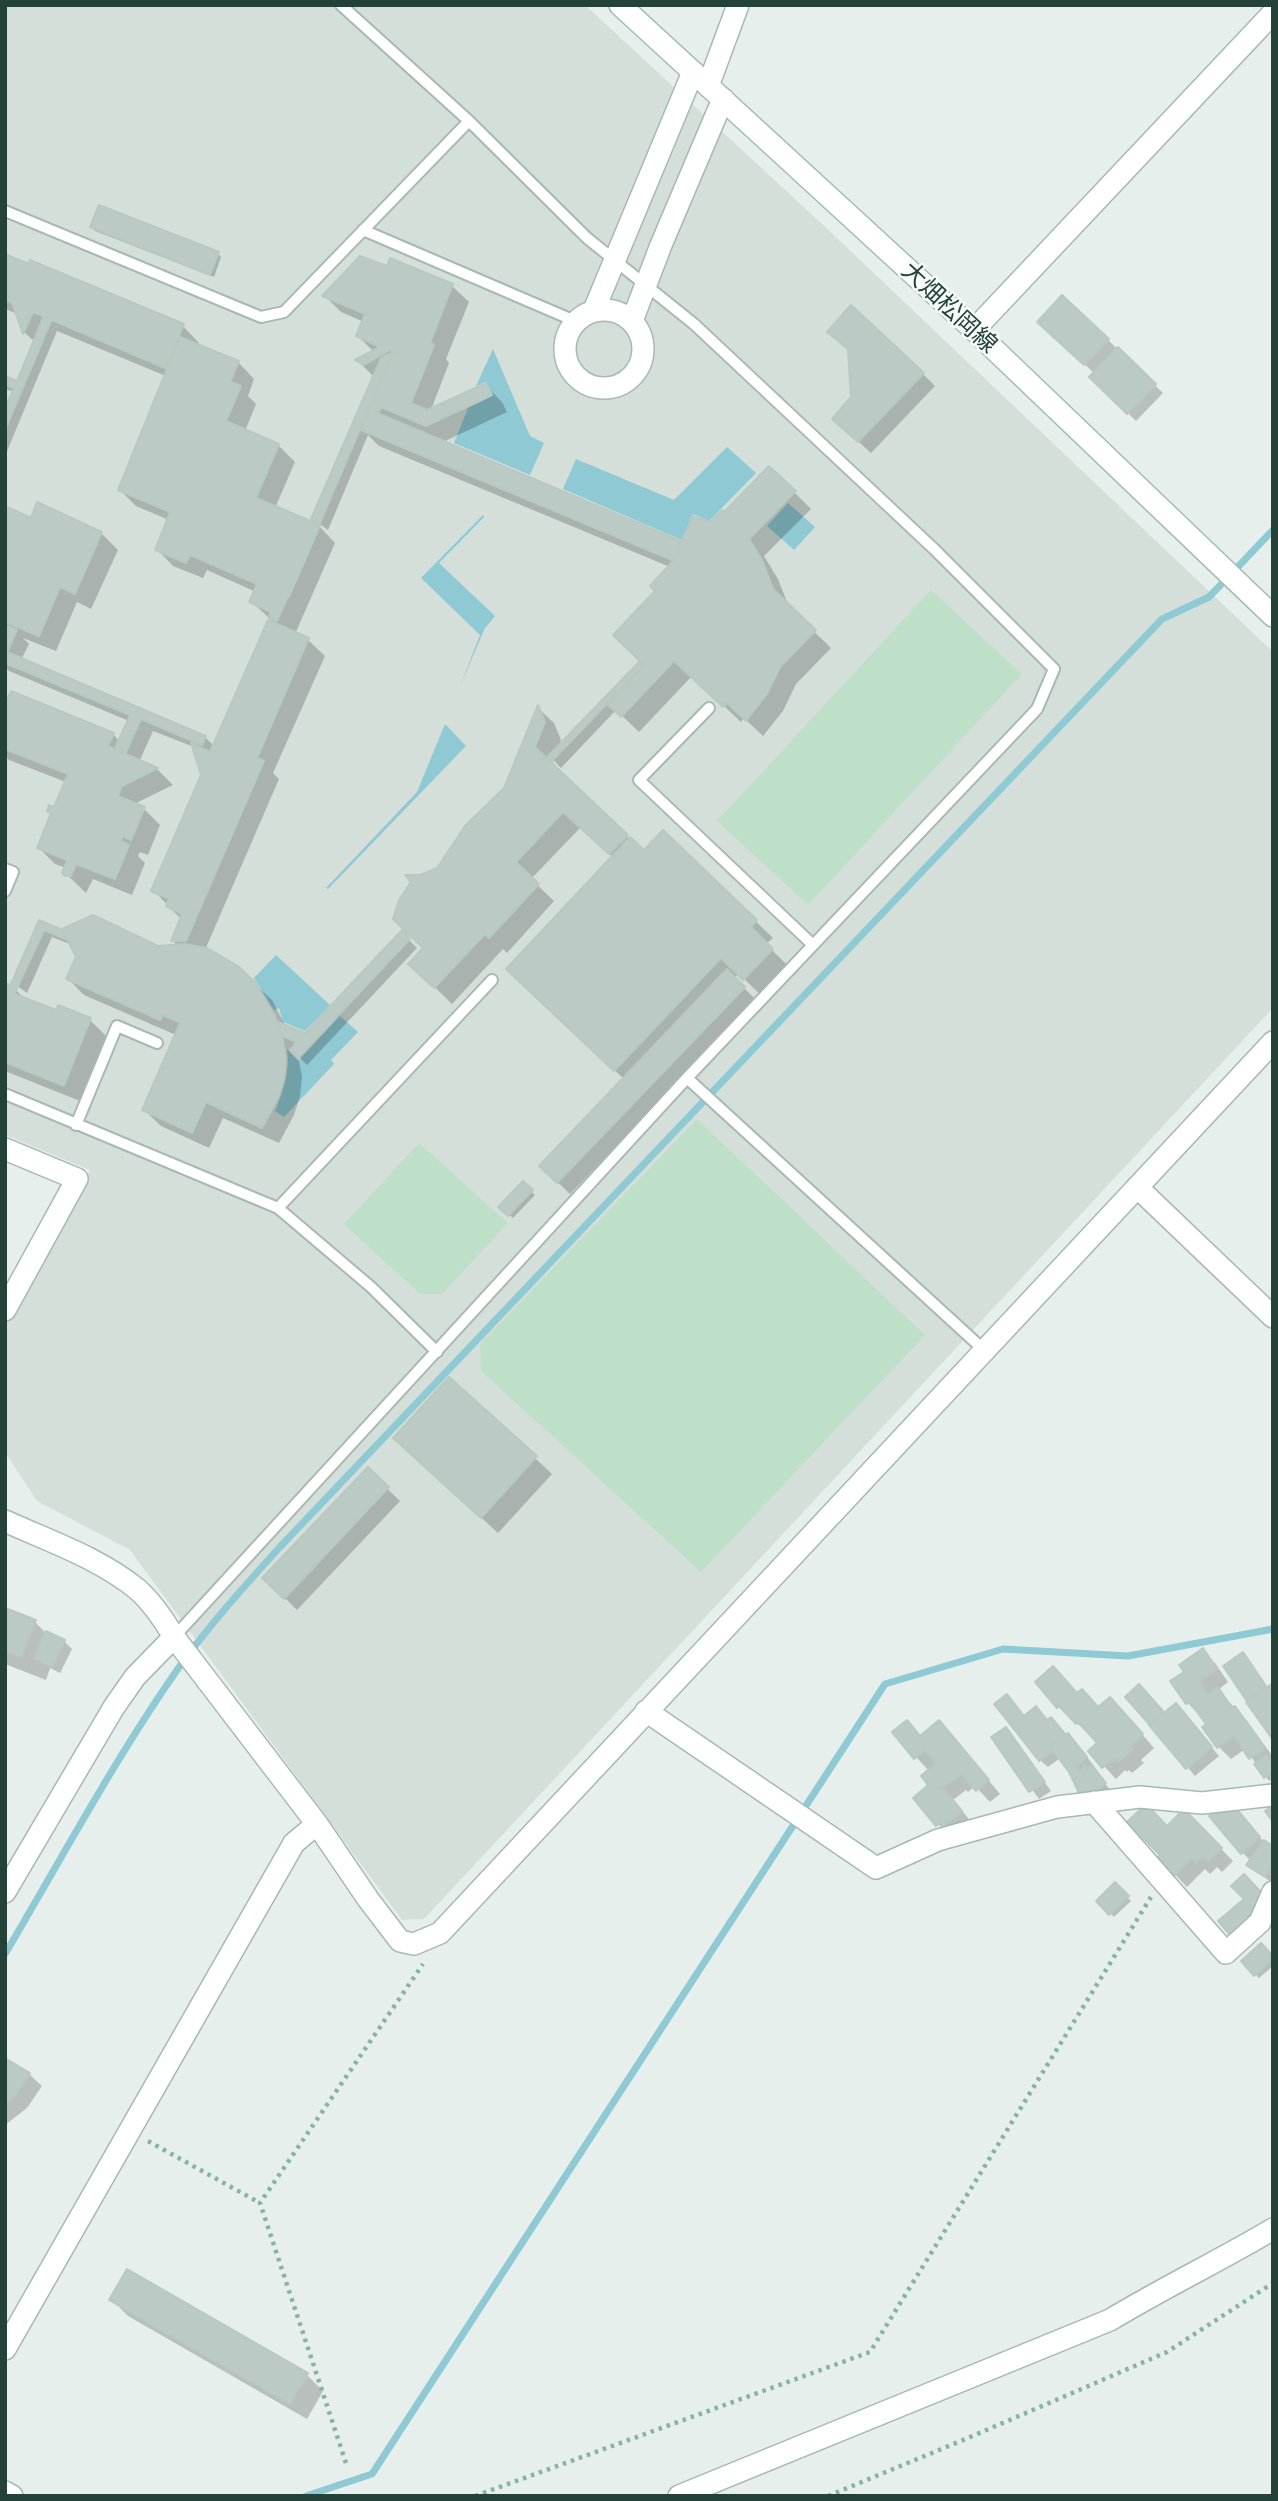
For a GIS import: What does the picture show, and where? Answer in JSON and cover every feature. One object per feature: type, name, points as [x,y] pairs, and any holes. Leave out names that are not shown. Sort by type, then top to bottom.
[{"type":"street","name":"大畑松岡線","points":[[620,5],[974,330],[1273,616]]},
{"type":"street","points":[[632,321],[661,245],[708,86],[738,5]]},
{"type":"street","points":[[974,330],[1273,13]]},
{"type":"street","points":[[585,316],[608,309],[621,313],[641,332],[644,346],[641,363],[635,375],[620,385],[607,389],[587,385],[576,377],[568,366],[566,339],[585,316],[708,86]]},
{"type":"street","points":[[5,1521],[104,1566],[138,1590],[162,1617],[174,1637],[317,1824],[388,1928],[400,1941],[414,1944],[440,1933],[1273,1042]]},
{"type":"street","points":[[5,1149],[77,1179],[5,1310]]},
{"type":"street","points":[[1138,1187],[1273,1317]]},
{"type":"street","points":[[5,1892],[114,1707],[135,1677],[174,1637]]},
{"type":"street","points":[[646,1711],[876,1868],[938,1839],[1057,1807],[1140,1797],[1202,1803],[1273,1796]]},
{"type":"street","points":[[1094,1802],[1226,1953],[1260,1922],[1273,1892]]},
{"type":"street","points":[[5,2349],[294,1843],[317,1824]]},
{"type":"street","points":[[680,2496],[1110,2320],[1273,2229]]},
{"type":"street","points":[[5,2492],[12,2496]]},
{"type":"lane","points":[[174,1637],[687,1078],[1037,709],[1054,669],[934,549],[694,324],[587,238],[468,121],[341,5]]},
{"type":"lane","points":[[5,211],[261,317],[284,312],[468,121]]},
{"type":"lane","points":[[363,230],[585,316]]},
{"type":"lane","points":[[709,708],[639,780],[813,945]]},
{"type":"lane","points":[[5,869],[13,872],[5,891]]},
{"type":"lane","points":[[278,1208],[492,979]]},
{"type":"lane","points":[[76,1125],[117,1026],[157,1043]]},
{"type":"lane","points":[[687,1078],[984,1350]]},
{"type":"lane","points":[[5,1094],[278,1208],[371,1287],[437,1352]]},
{"type":"path","points":[[475,2496],[870,2351],[1162,1880]]},
{"type":"path","points":[[260,2203],[430,1953]]},
{"type":"path","points":[[129,2131],[260,2203],[346,2463]]},
{"type":"path","points":[[828,2496],[1167,2352],[1273,2283]]},
{"type":"shaded area","points":[[5,5],[585,5],[821,223],[1273,652],[1273,1008],[424,1919],[402,1920],[130,1550],[37,1501],[5,1452],[5,1327],[90,1170],[5,1135]]},
{"type":"green space","points":[[931,590],[1022,674],[808,905],[717,821]]},
{"type":"green space","points":[[697,1119],[925,1335],[701,1572],[481,1371],[480,1344]]},
{"type":"green space","points":[[419,1143],[508,1223],[442,1294],[420,1294],[344,1224]]},
{"type":"water","points":[[493,349],[530,436],[544,443],[530,475],[454,443],[468,408],[492,396],[485,382],[476,386]]},
{"type":"water","points":[[727,447],[756,473],[709,521],[693,514],[682,540],[563,489],[576,459],[674,500]]},
{"type":"water","points":[[788,503],[815,527],[794,550],[767,526]]},
{"type":"water","points":[[483,515],[439,563],[495,616],[485,628],[460,686],[480,635],[421,578]]},
{"type":"water","points":[[445,724],[466,746],[328,889],[326,888],[417,792]]},
{"type":"water","points":[[276,955],[330,1005],[305,1031],[283,1022],[279,1008],[274,1010],[254,978]]},
{"type":"water","points":[[340,1016],[358,1032],[331,1060],[334,1064],[284,1117],[275,1111],[286,1080],[287,1049],[298,1061]]},
{"type":"building","points":[[99,205],[219,252],[210,275],[90,227]]},
{"type":"building","points":[[5,254],[29,264],[30,260],[184,324],[165,368],[33,312],[23,334],[12,303],[5,300]]},
{"type":"building","points":[[360,256],[387,266],[390,258],[453,284],[430,343],[434,345],[411,403],[427,410],[486,383],[492,395],[426,426],[381,407],[379,412],[370,408],[394,352],[390,350],[364,365],[355,360],[380,347],[356,336],[365,314],[322,296]]},
{"type":"building","points":[[1062,295],[1109,339],[1084,365],[1037,322]]},
{"type":"building","points":[[851,305],[924,373],[858,442],[832,419],[851,397],[848,349],[827,332]]},
{"type":"building","points":[[43,318],[51,321],[5,430],[5,408],[14,388],[5,385],[5,376],[17,381]]},
{"type":"building","points":[[180,337],[239,361],[230,382],[241,386],[226,421],[279,444],[256,498],[320,525],[277,621],[268,617],[271,612],[249,602],[257,584],[190,555],[186,563],[155,550],[170,512],[118,490]]},
{"type":"building","points":[[1118,347],[1156,384],[1127,414],[1089,377]]},
{"type":"building","points":[[393,352],[320,523],[311,519],[381,358]]},
{"type":"building","points":[[370,410],[681,541],[672,560],[361,430]]},
{"type":"building","points":[[769,466],[796,491],[749,539],[762,560],[773,589],[816,630],[780,667],[767,694],[746,721],[727,703],[723,707],[674,661],[621,717],[608,705],[645,666],[613,635],[655,591],[650,586],[673,561],[693,516],[710,522],[722,510],[724,512]]},
{"type":"building","points":[[37,502],[102,532],[75,594],[60,587],[39,636],[5,622],[5,506],[31,518]]},
{"type":"building","points":[[268,620],[309,638],[257,758],[264,761],[186,941],[171,941],[182,914],[166,906],[169,899],[151,891],[201,775],[191,743],[210,752]]},
{"type":"building","points":[[8,626],[17,630],[7,652],[206,736],[202,745],[141,719],[126,752],[115,748],[130,715],[5,663],[5,633]]},
{"type":"building","points":[[639,662],[643,666],[552,761],[548,756]]},
{"type":"building","points":[[11,691],[114,733],[108,746],[158,768],[122,786],[118,796],[145,807],[131,840],[123,836],[121,841],[129,845],[115,879],[76,864],[71,876],[65,876],[62,873],[67,860],[37,848],[51,813],[47,811],[49,805],[54,807],[68,774],[5,749],[5,705]]},
{"type":"building","points":[[538,705],[545,722],[535,747],[628,835],[609,854],[563,812],[516,862],[539,884],[489,938],[485,934],[434,988],[408,964],[423,948],[393,919],[399,900],[411,882],[405,875],[420,875],[437,868],[465,826],[504,788]]},
{"type":"building","points":[[663,830],[757,920],[751,927],[773,949],[743,980],[721,958],[614,1071],[506,969],[630,837],[644,850]]},
{"type":"building","points":[[93,915],[158,946],[184,944],[207,948],[238,966],[255,982],[275,1016],[286,1059],[278,1098],[262,1128],[206,1102],[192,1133],[142,1110],[180,1023],[163,1015],[160,1020],[66,979],[76,957],[62,929]]},
{"type":"building","points":[[39,920],[60,929],[65,939],[44,930],[18,986],[11,984]]},
{"type":"building","points":[[402,930],[410,939],[298,1058],[290,1050],[297,1042],[282,1036],[278,1022],[305,1033]]},
{"type":"building","points":[[727,969],[745,987],[557,1183],[539,1166]]},
{"type":"building","points":[[5,983],[17,988],[15,994],[56,1010],[58,1005],[91,1018],[64,1086],[5,1062]]},
{"type":"building","points":[[523,1181],[533,1190],[508,1216],[498,1207]]},
{"type":"building","points":[[449,1377],[537,1456],[481,1518],[393,1438]]},
{"type":"building","points":[[368,1467],[389,1487],[284,1599],[262,1578]]},
{"type":"building","points":[[5,1608],[36,1620],[21,1657],[5,1651]]},
{"type":"building","points":[[46,1631],[65,1640],[52,1667],[34,1658]]},
{"type":"building","points":[[1203,1648],[1217,1669],[1199,1682],[1208,1694],[1218,1687],[1265,1748],[1249,1759],[1234,1736],[1217,1748],[1202,1727],[1206,1724],[1190,1702],[1186,1704],[1170,1681],[1184,1672],[1179,1665]]},
{"type":"building","points":[[1243,1652],[1266,1686],[1246,1700],[1223,1666]]},
{"type":"building","points":[[1053,1666],[1077,1693],[1082,1689],[1098,1707],[1110,1697],[1143,1734],[1130,1746],[1133,1749],[1119,1762],[1116,1758],[1113,1761],[1112,1759],[1102,1768],[1088,1751],[1097,1743],[1079,1722],[1076,1724],[1059,1706],[1057,1708],[1035,1682]]},
{"type":"building","points":[[1273,1683],[1273,1740],[1246,1702]]},
{"type":"building","points":[[1139,1684],[1163,1711],[1149,1724],[1125,1697]]},
{"type":"building","points":[[1007,1694],[1024,1716],[1036,1706],[1047,1720],[1051,1717],[1065,1734],[1049,1747],[1052,1751],[1039,1761],[994,1704]]},
{"type":"building","points":[[1176,1703],[1212,1747],[1186,1769],[1149,1725]]},
{"type":"building","points":[[907,1720],[920,1736],[939,1720],[989,1780],[976,1791],[962,1774],[942,1787],[962,1811],[944,1826],[941,1822],[936,1826],[913,1798],[928,1785],[921,1776],[936,1763],[925,1750],[914,1759],[892,1732]]},
{"type":"building","points":[[1006,1727],[1045,1782],[1029,1792],[991,1737]]},
{"type":"building","points":[[1068,1733],[1087,1757],[1076,1767],[1079,1771],[1092,1765],[1106,1783],[1097,1790],[1079,1793],[1069,1772],[1050,1747]]},
{"type":"building","points":[[1267,1755],[1273,1764],[1273,1772],[1264,1778],[1254,1764]]},
{"type":"building","points":[[1146,1804],[1167,1826],[1184,1809],[1222,1848],[1208,1861],[1203,1856],[1196,1863],[1192,1858],[1174,1876],[1157,1858],[1160,1855],[1127,1822]]},
{"type":"building","points":[[1273,1805],[1273,1822],[1265,1811]]},
{"type":"building","points":[[1220,1806],[1225,1813],[1234,1806],[1260,1837],[1241,1854],[1209,1816]]},
{"type":"building","points":[[1264,1840],[1273,1846],[1273,1865],[1265,1877],[1246,1865]]},
{"type":"building","points":[[1244,1874],[1262,1893],[1255,1900],[1260,1905],[1247,1916],[1250,1919],[1230,1935],[1218,1921],[1244,1899],[1231,1886]]},
{"type":"building","points":[[1115,1882],[1129,1896],[1109,1915],[1096,1901]]},
{"type":"building","points":[[1261,1943],[1273,1959],[1254,1976],[1241,1961]]},
{"type":"building","points":[[5,2058],[30,2073],[15,2096],[5,2103]]},
{"type":"building","points":[[127,2269],[308,2373],[290,2404],[109,2300]]},
{"type":"waterway","points":[[5,1954],[158,1698],[193,1648],[253,1577],[1162,619],[1209,597],[1273,530]]},
{"type":"waterway","points":[[306,2496],[372,2474],[885,1684],[1003,1649],[1128,1656],[1273,1629]]}]
